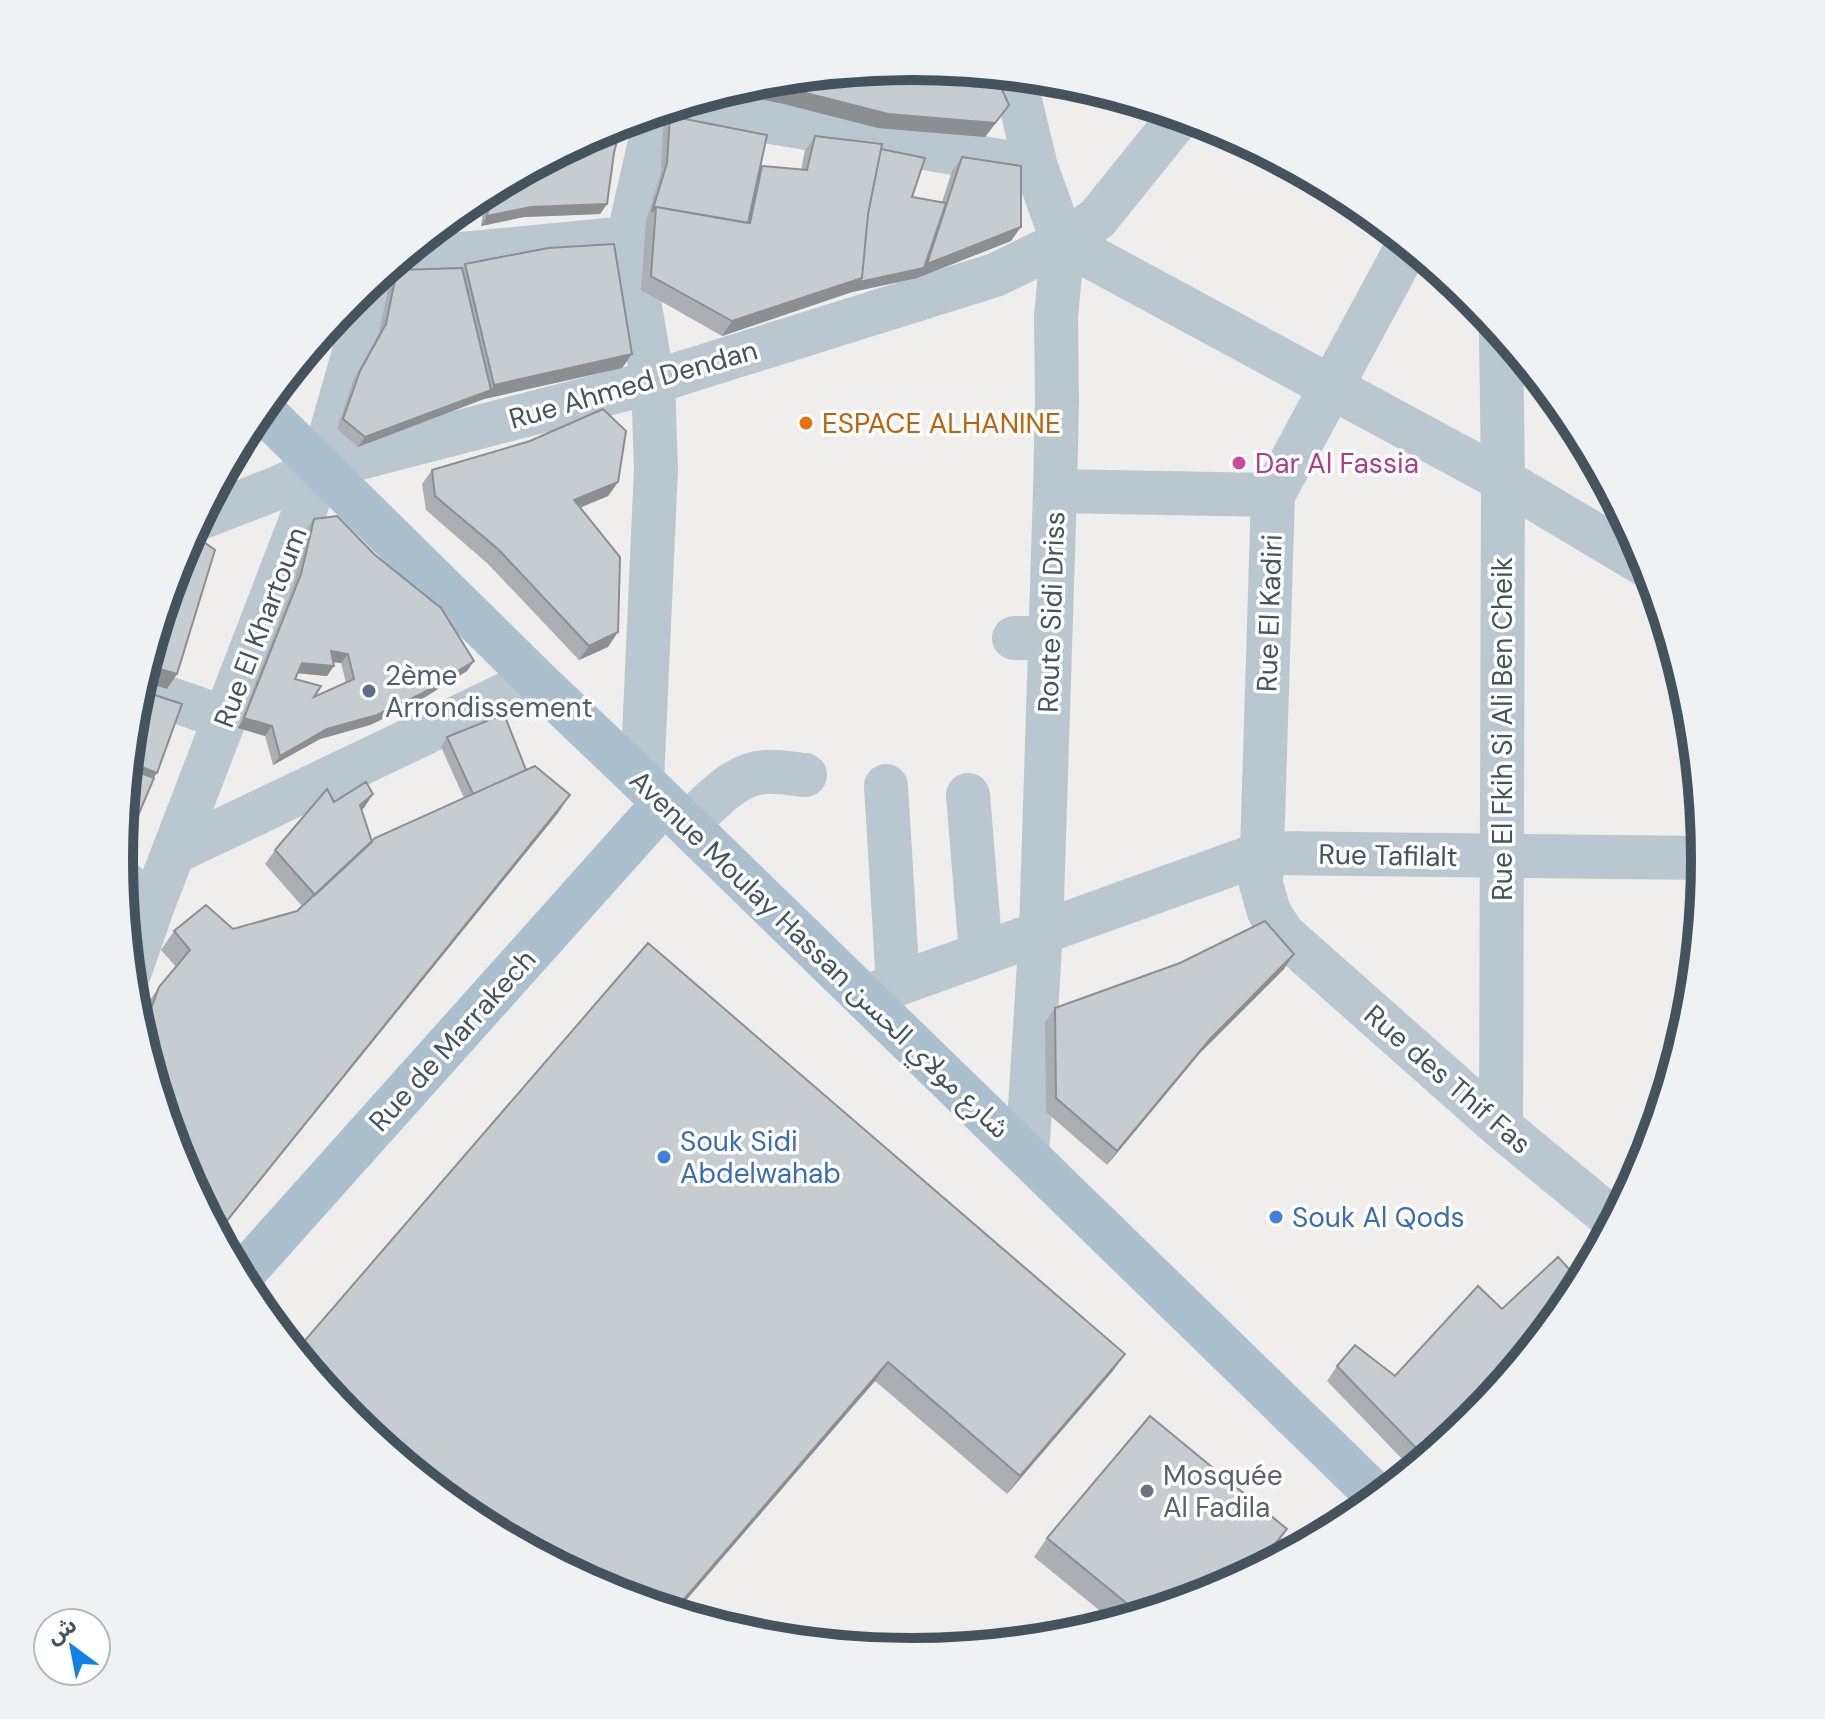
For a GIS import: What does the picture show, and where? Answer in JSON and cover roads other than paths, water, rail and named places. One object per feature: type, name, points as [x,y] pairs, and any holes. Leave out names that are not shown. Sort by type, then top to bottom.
[{"type":"main road","name":"Avenue Moulay Hassan شارع مولاي الحسن","points":[[270,418],[664,803],[882,991],[1027,1155],[1371,1490]]},
{"type":"main road","name":"Rue de Marrakech","points":[[248,1268],[664,803]]},
{"type":"street","points":[[1017,87],[1036,167],[1063,242],[1503,480],[1631,556]]},
{"type":"street","points":[[701,110],[1036,167]]},
{"type":"street","points":[[654,124],[628,238],[653,382],[664,803],[765,771],[805,775]]},
{"type":"street","points":[[1063,242],[1097,219],[1173,125]]},
{"type":"street","points":[[417,258],[628,238]]},
{"type":"street","name":"Rue Ahmed Dendan","points":[[214,512],[321,468],[653,382],[995,275],[1063,242]]},
{"type":"street","name":"Route Sidi Driss","points":[[1027,1155],[1041,932],[1032,638],[1055,491],[1042,399],[1056,317],[1063,242]]},
{"type":"street","name":"Rue El Kadiri","points":[[1283,934],[1269,912],[1261,884],[1273,495],[1403,254]]},
{"type":"street","name":"Rue El Khartoum","points":[[135,912],[137,892],[173,853],[321,468],[369,301]]},
{"type":"street","name":"Rue El Fkih Si Ali Ben Cheik","points":[[1501,349],[1501,1127]]},
{"type":"street","points":[[1055,491],[1273,495]]},
{"type":"street","points":[[173,853],[536,680]]},
{"type":"street","points":[[152,692],[225,718]]},
{"type":"street","points":[[886,786],[882,991],[1263,853]]},
{"type":"street","points":[[968,795],[981,954]]},
{"type":"street","name":"Rue Tafilalt","points":[[1263,853],[1692,858]]},
{"type":"street","name":"Rue des Thif Fas","points":[[1283,934],[1501,1127],[1607,1214]]},
{"type":"place","name":"ESPACE ALHANINE","points":[[806,423]]},
{"type":"place","name":"Dar Al Fassia","points":[[1239,463]]},
{"type":"place","name":"2ème Arrondissement","points":[[369,691]]},
{"type":"place","name":"Souk Sidi Abdelwahab","points":[[664,1157]]},
{"type":"place","name":"Souk Al Qods","points":[[1276,1217]]},
{"type":"place","name":"Mosquée Al Fadila","points":[[1147,1491]]}]
